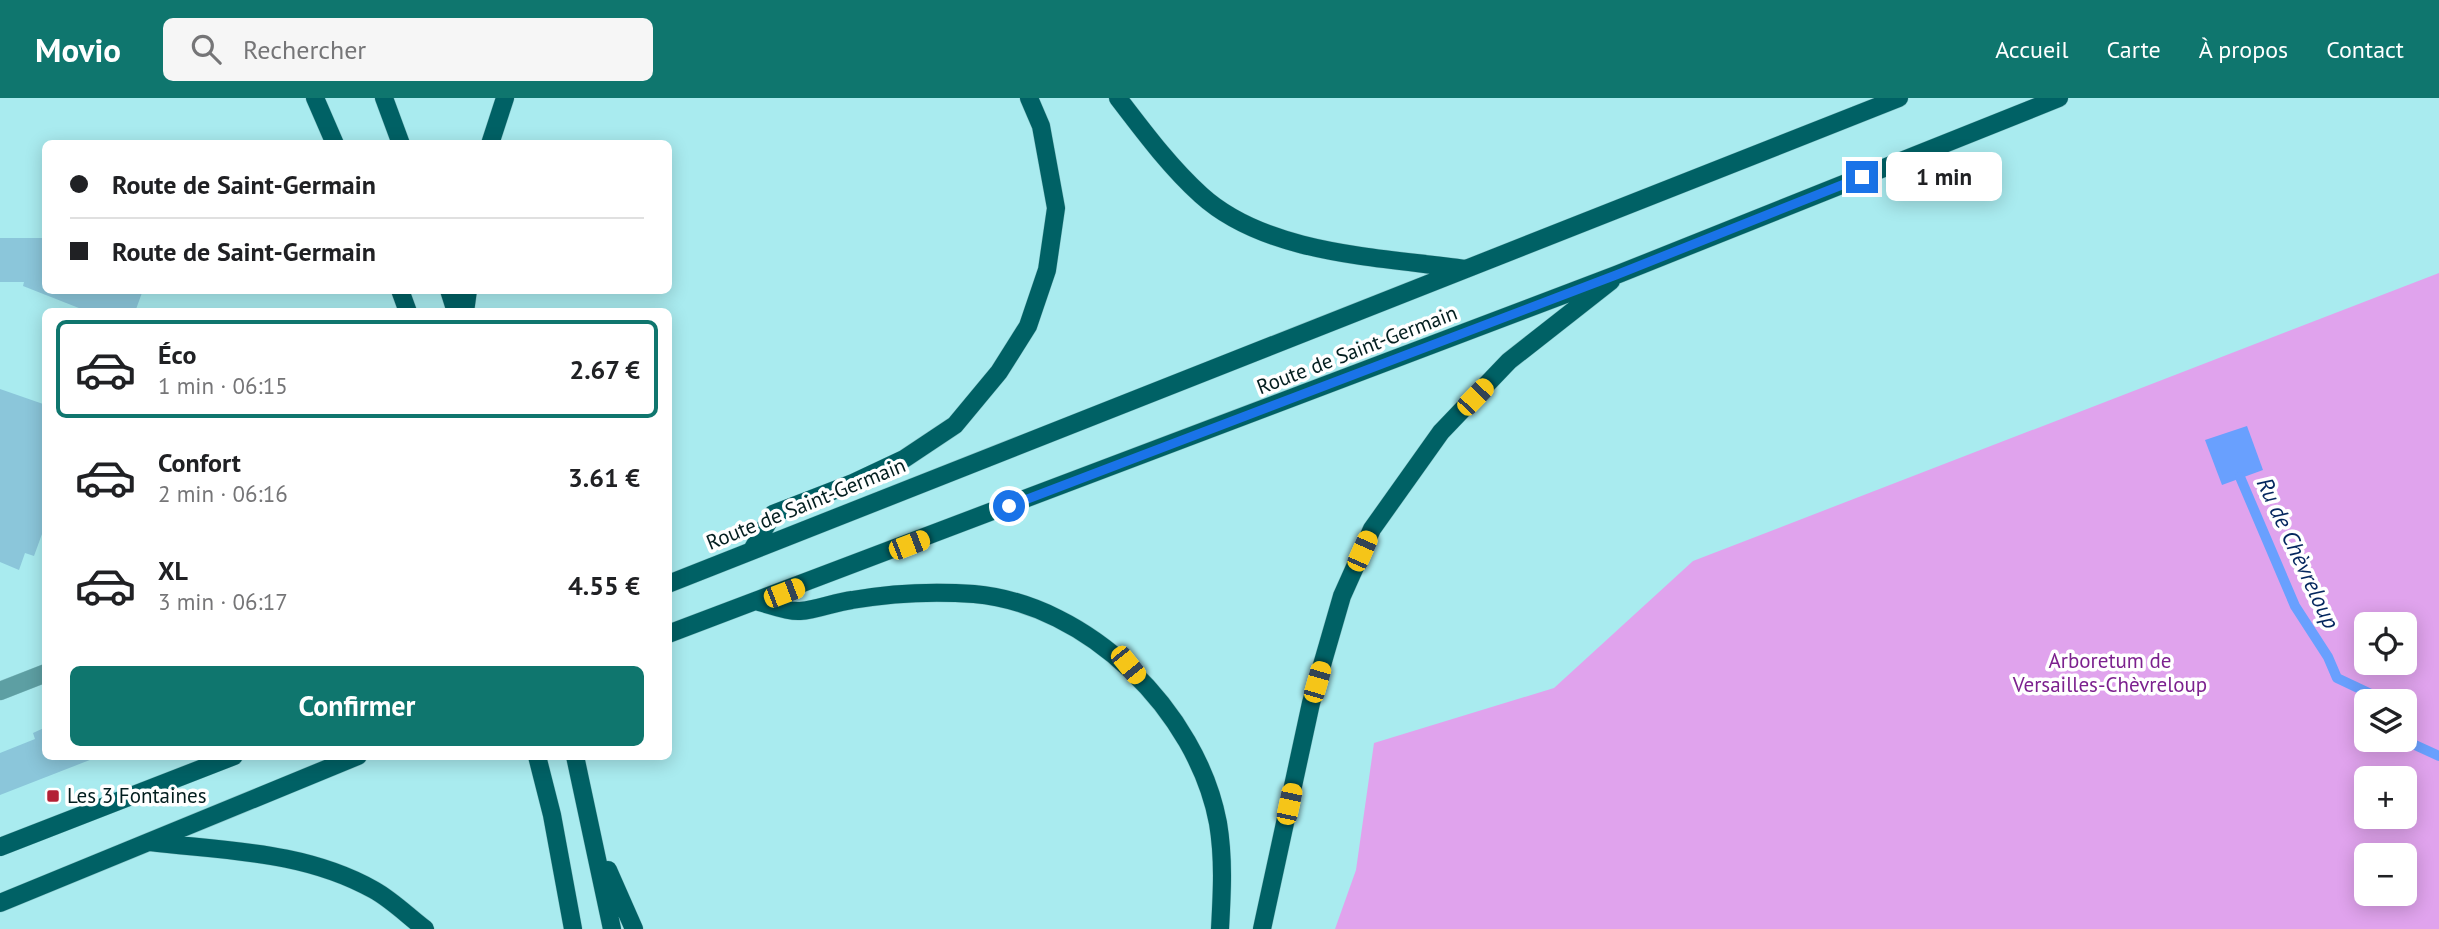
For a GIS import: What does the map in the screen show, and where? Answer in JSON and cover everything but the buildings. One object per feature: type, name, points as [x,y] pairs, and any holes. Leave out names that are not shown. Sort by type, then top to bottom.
[{"type":"main road","points":[[315,98],[333,140]]},
{"type":"main road","points":[[384,98],[400,140]]},
{"type":"main road","points":[[491,140],[505,98]]},
{"type":"main road","points":[[752,550],[773,514],[853,483],[904,459],[955,425],[999,372],[1028,326],[1047,270],[1056,208],[1041,126],[1029,98]]},
{"type":"main road","points":[[1118,98],[1158,150],[1203,197],[1252,227],[1303,247],[1465,269]]},
{"type":"main road","name":"Route de Saint-Germain","points":[[672,582],[1899,98]]},
{"type":"main road","name":"Route de Saint-Germain","points":[[672,633],[759,602],[1616,275],[2059,98]]},
{"type":"main road","points":[[1262,929],[1311,704],[1342,596],[1372,529],[1441,432],[1509,361],[1595,296],[1616,275]]},
{"type":"main road","points":[[759,602],[798,611],[908,593],[976,594],[1036,610],[1087,634],[1128,665],[1167,713],[1197,761],[1217,821],[1223,874],[1220,929]]},
{"type":"main road","points":[[0,847],[224,760]]},
{"type":"main road","points":[[0,903],[348,760]]},
{"type":"main road","points":[[538,760],[552,815],[573,929]]},
{"type":"main road","points":[[576,760],[596,841],[612,929]]},
{"type":"main road","points":[[596,841],[634,929]]},
{"type":"main road","points":[[147,842],[267,853],[325,867],[375,890],[425,929]]},
{"type":"street","points":[[0,691],[42,675]]},
{"type":"green space","name":"Arboretum de Versailles-Chèvreloup","points":[[2439,273],[2439,929],[1335,929],[1356,870],[1374,743],[1554,688],[1693,561]]},
{"type":"water","points":[[2247,426],[2263,470],[2222,485],[2205,440]]},
{"type":"waterway","name":"Ru de Chèvreloup","points":[[2240,477],[2295,606],[2328,657],[2337,678],[2360,689]]},
{"type":"waterway","name":"Ru de Chèvreloup","points":[[2417,746],[2439,756]]},
{"type":"place","name":"Les 3 Fontaines","points":[[53,796]]},
{"type":"route","points":[[1009,506],[1616,275],[1862,177]]}]
